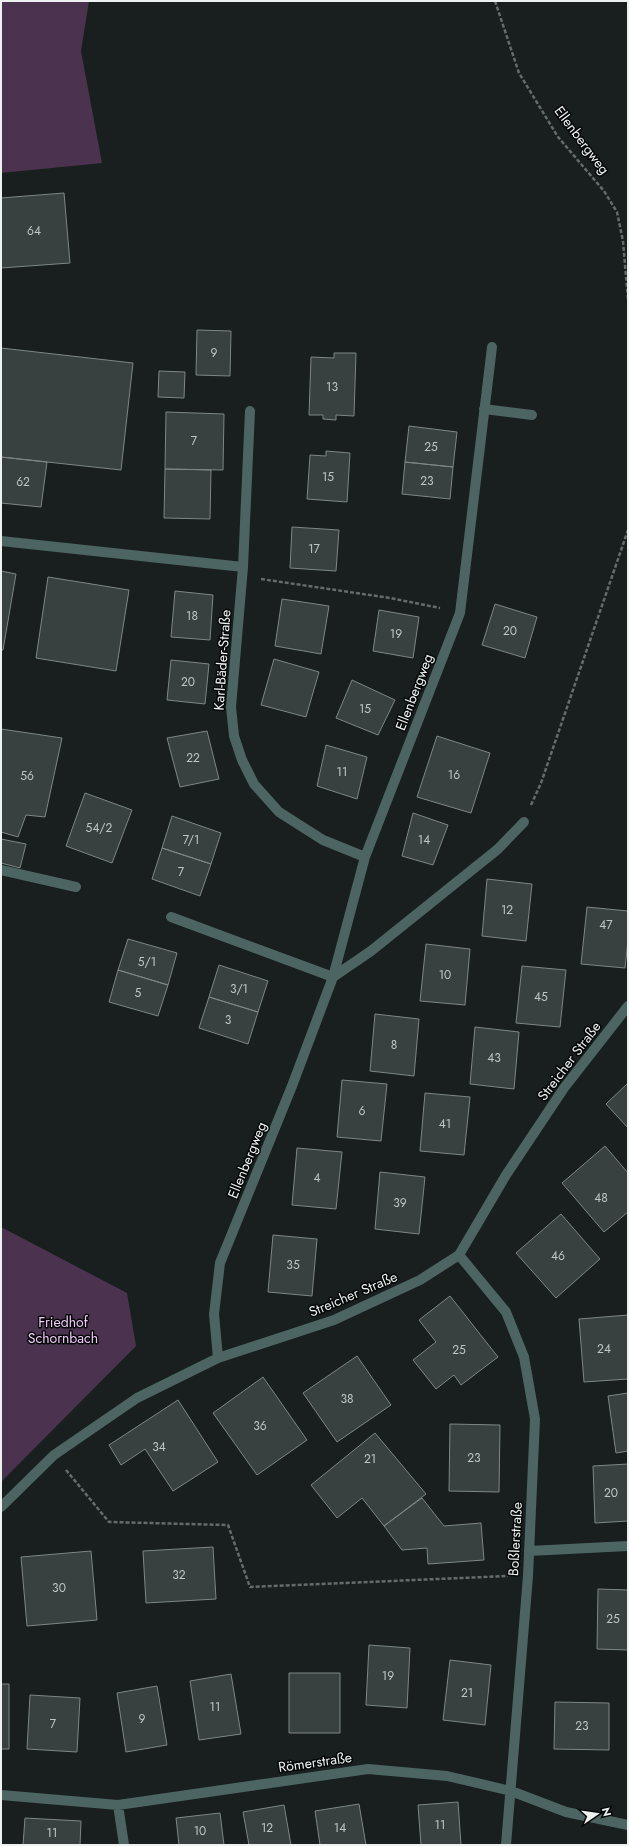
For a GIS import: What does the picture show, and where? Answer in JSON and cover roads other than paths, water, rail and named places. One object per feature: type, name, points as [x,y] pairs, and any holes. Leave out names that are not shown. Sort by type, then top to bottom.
[{"type":"street","name":"Ellenbergweg","points":[[218,1358],[214,1314],[220,1263],[292,1086],[333,977],[365,857],[460,612],[492,348]]},
{"type":"street","points":[[484,409],[532,415]]},
{"type":"street","name":"Karl-Bäder-Straße","points":[[250,412],[242,572],[231,707],[234,736],[242,760],[254,784],[279,812],[323,840],[365,857]]},
{"type":"street","points":[[1,541],[242,572]]},
{"type":"street","points":[[171,917],[333,977],[371,951],[498,849],[524,822]]},
{"type":"street","points":[[1,870],[76,887]]},
{"type":"street","name":"Streicher Straße","points":[[1,1507],[54,1455],[137,1398],[218,1358],[334,1320],[420,1280],[459,1255],[506,1176],[564,1088],[628,1006]]},
{"type":"street","name":"Boßlerstraße","points":[[459,1255],[506,1312],[524,1356],[535,1420],[528,1576],[506,1845]]},
{"type":"street","points":[[529,1551],[628,1546]]},
{"type":"street","name":"Römerstraße","points":[[1,1795],[118,1805],[368,1769],[447,1776],[511,1791],[566,1812],[628,1826]]},
{"type":"street","points":[[118,1805],[124,1845]]},
{"type":"park label","name":"Friedhof Schornbach","points":[[63,1330]]}]
